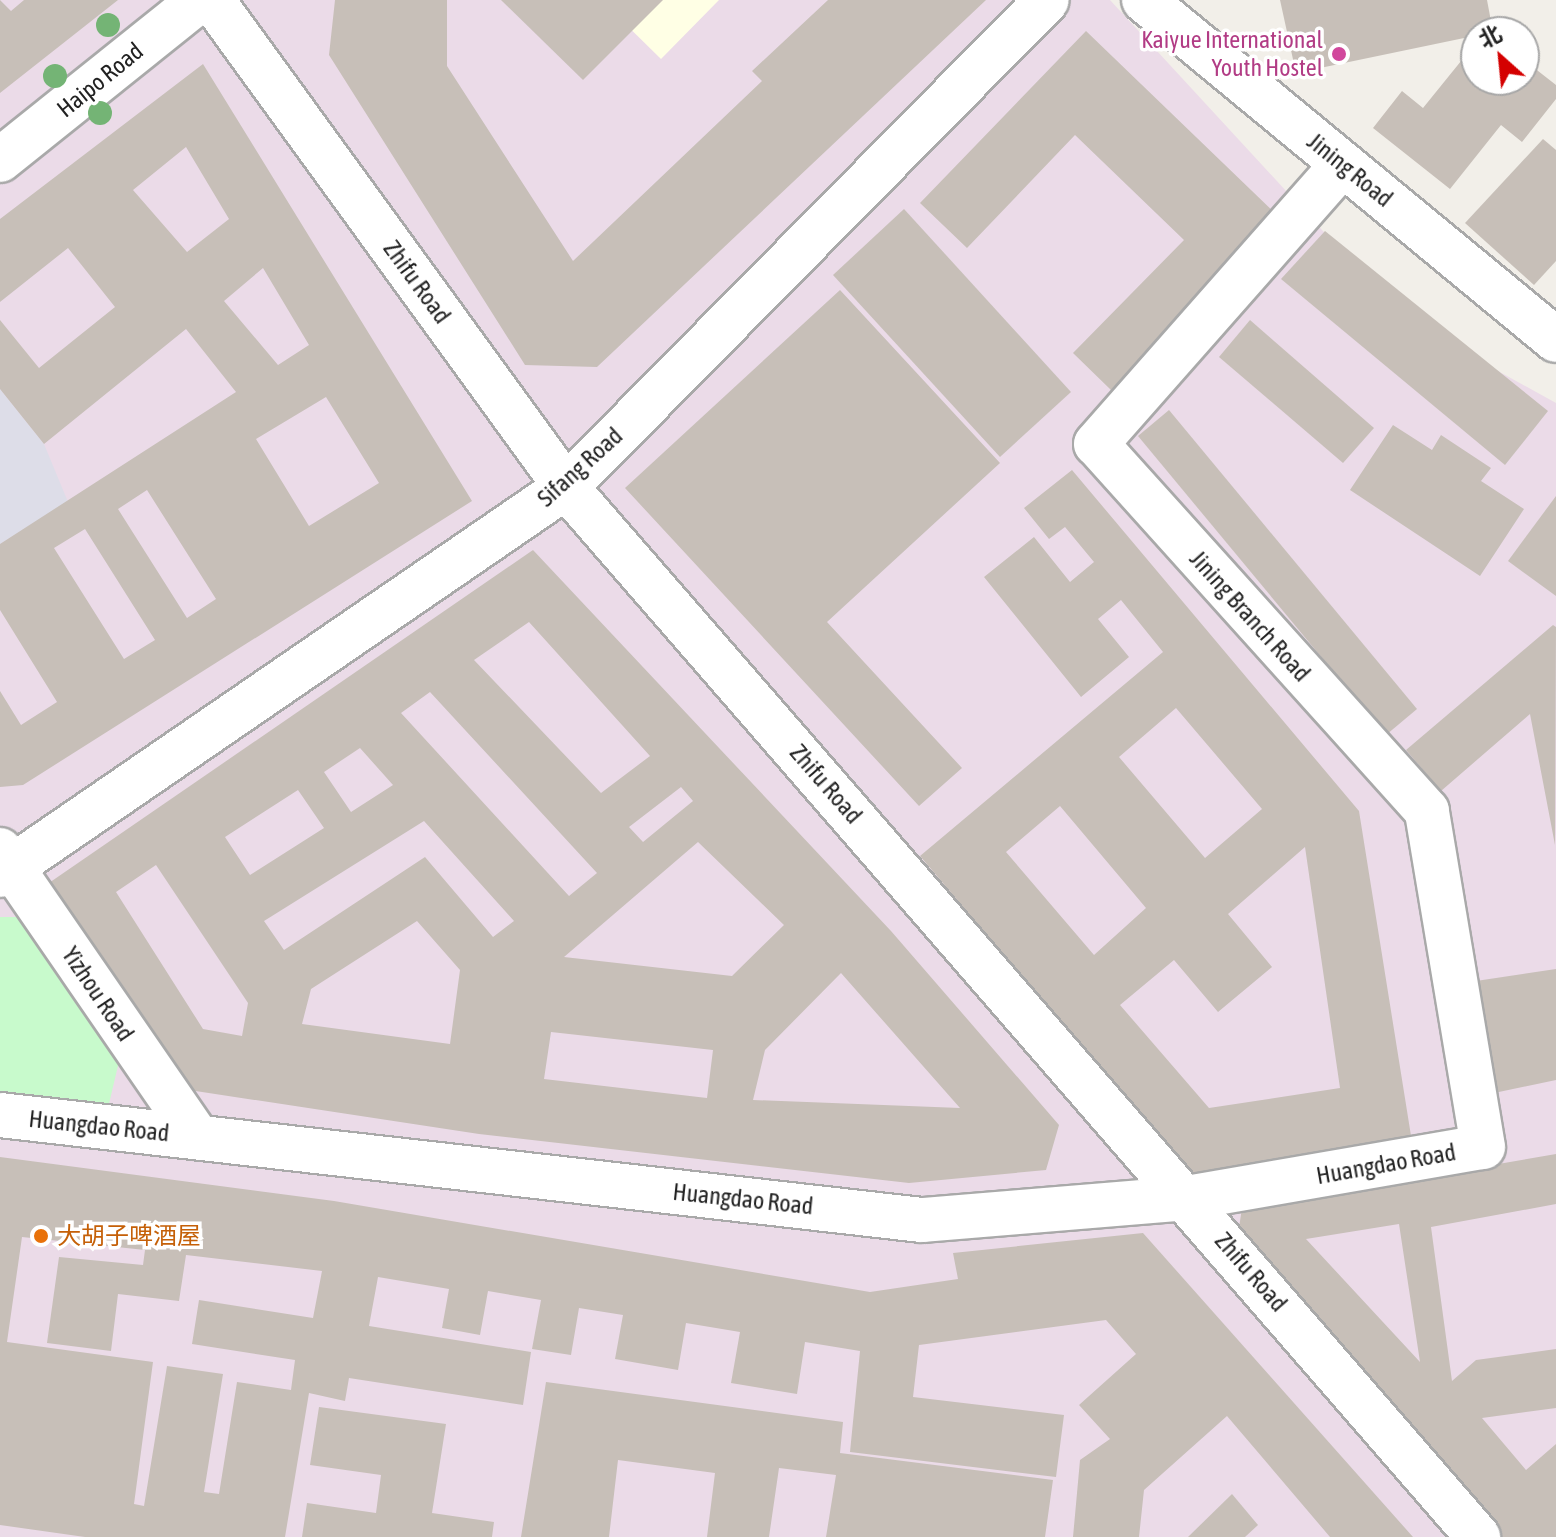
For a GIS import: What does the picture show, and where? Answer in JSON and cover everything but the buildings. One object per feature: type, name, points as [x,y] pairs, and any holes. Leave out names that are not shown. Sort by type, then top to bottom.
[{"type":"street","name":"Haipo Road","points":[[0,160],[200,0]]},
{"type":"street","name":"Zhifu Road","points":[[212,0],[566,487],[1187,1198],[1478,1537]]},
{"type":"street","name":"Sifang Road","points":[[4,864],[566,487],[1047,0]]},
{"type":"street","name":"Jining Road","points":[[1144,0],[1556,340]]},
{"type":"street","name":"Jining Branch Road","points":[[1343,164],[1096,444],[1427,811],[1483,1147]]},
{"type":"street","name":"Yizhou Road","points":[[4,864],[197,1137]]},
{"type":"street","name":"Huangdao Road","points":[[0,1115],[922,1220],[1187,1198],[1483,1147]]},
{"type":"shaded area","points":[[0,0],[1110,0],[1404,319],[1556,403],[1556,1537],[0,1537]]},
{"type":"shaded area","points":[[601,0],[719,0],[661,59]]},
{"type":"shaded area","points":[[0,389],[44,444],[68,502],[0,544]]},
{"type":"green space","points":[[0,917],[35,917],[121,1053],[108,1108],[0,1096]]},
{"type":"place","name":"Kaiyue International Youth Hostel","points":[[1339,54]]},
{"type":"place","name":"大胡子啤酒屋","points":[[41,1236]]}]
